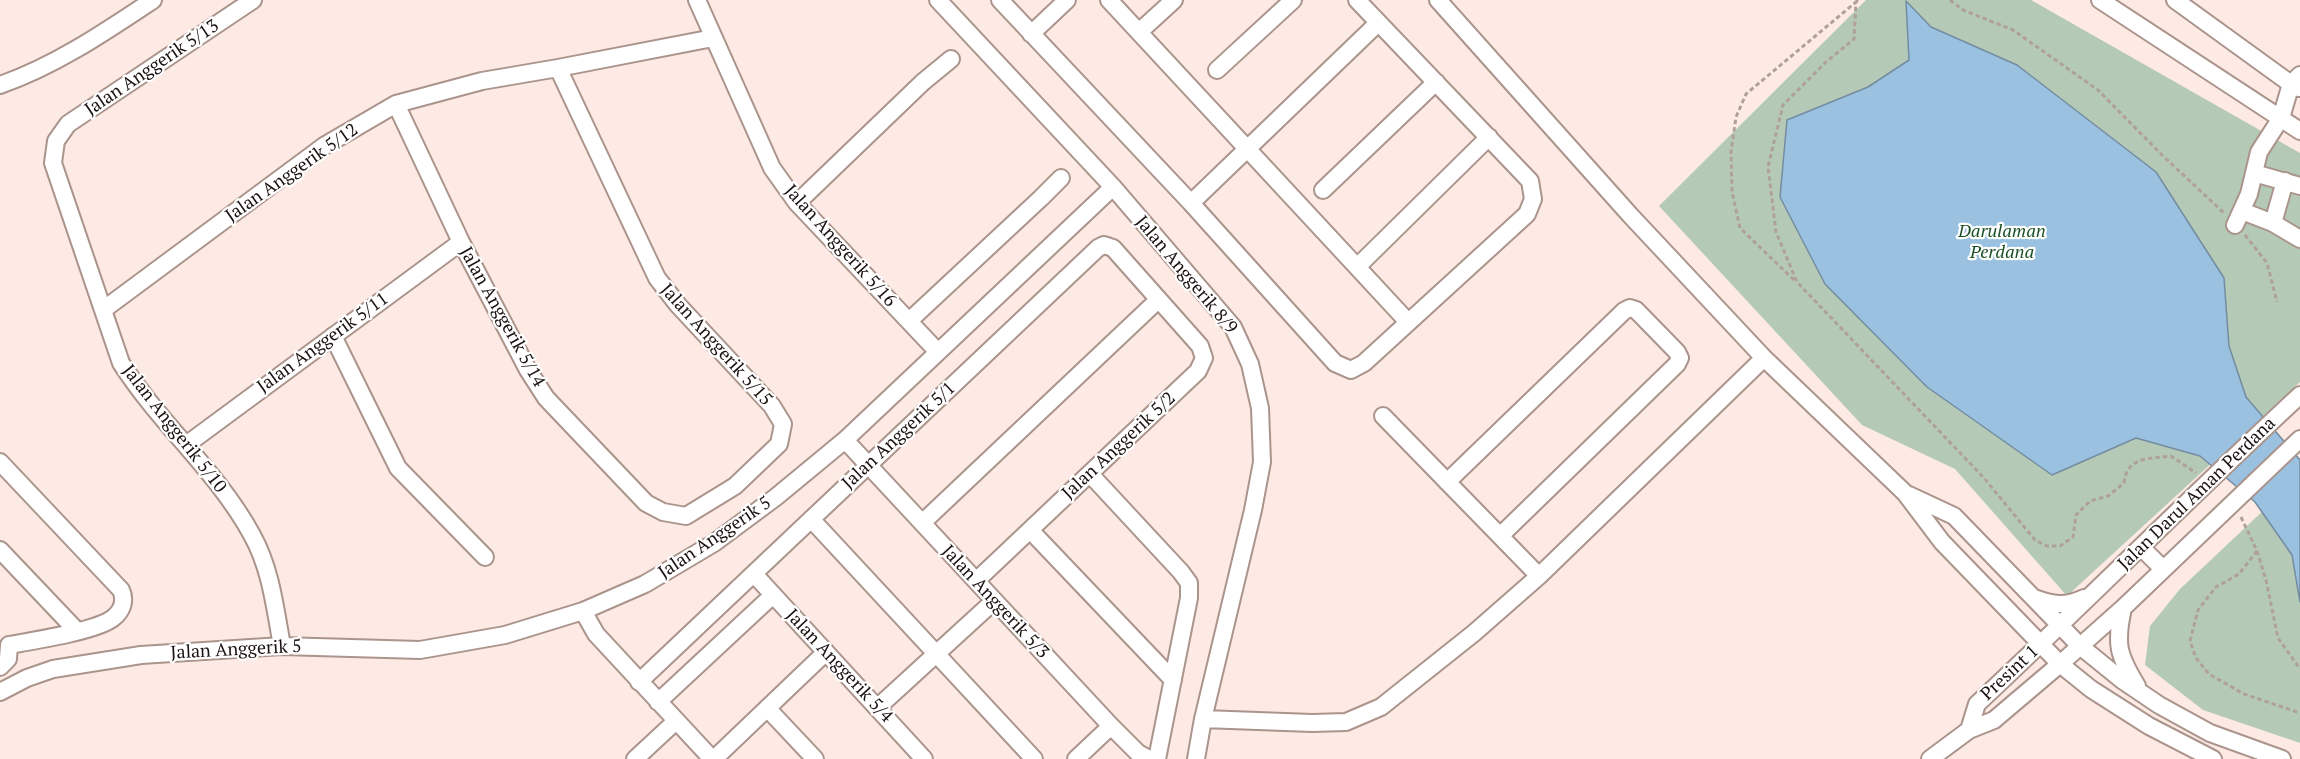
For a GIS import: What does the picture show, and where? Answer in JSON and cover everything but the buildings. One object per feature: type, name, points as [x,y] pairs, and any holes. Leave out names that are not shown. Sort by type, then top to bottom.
[{"type":"street","points":[[0,85],[26,76],[102,33],[153,0]]},
{"type":"street","name":"Jalan Anggerik 5/13","points":[[56,141],[68,124],[254,0]]},
{"type":"street","name":"Jalan Anggerik 5/16","points":[[697,0],[772,168],[797,203],[937,351]]},
{"type":"street","points":[[1000,0],[1191,203],[1335,363],[1351,370],[1364,363],[1527,214],[1533,199],[1530,182],[1357,0]]},
{"type":"street","points":[[1109,0],[1408,322]]},
{"type":"street","points":[[1139,32],[1174,0]]},
{"type":"street","points":[[1217,70],[1293,0]]},
{"type":"street","points":[[1438,0],[1630,215],[1764,358],[1905,493],[1942,542],[2060,664],[2091,689],[2149,726],[2213,759]]},
{"type":"street","points":[[2100,0],[2300,131]]},
{"type":"street","points":[[2175,0],[2297,83],[2281,118],[2259,152],[2239,218],[2273,223],[2300,239]]},
{"type":"street","name":"Jalan Anggerik 8/9","points":[[946,3],[1113,187],[1233,327],[1250,364],[1260,408],[1262,462],[1203,719],[1196,759]]},
{"type":"street","points":[[1031,34],[1058,3]]},
{"type":"street","points":[[1191,203],[1378,23]]},
{"type":"street","name":"Jalan Anggerik 5/12","points":[[103,310],[324,146],[396,104],[482,81],[713,38]]},
{"type":"street","points":[[797,203],[923,82],[951,59]]},
{"type":"street","name":"Jalan Anggerik 5/15","points":[[558,68],[657,278],[678,305],[772,406],[783,424],[779,444],[772,451],[735,486],[686,516],[663,512],[646,503]]},
{"type":"street","points":[[1323,190],[1436,82]]},
{"type":"street","name":"Jalan Anggerik 5/14","points":[[396,104],[461,242],[511,340],[546,398],[646,503]]},
{"type":"street","points":[[1357,267],[1489,137]]},
{"type":"street","name":"Jalan Anggerik 5/10","points":[[56,141],[53,163],[121,363],[134,383],[224,490],[253,536],[270,580],[282,646]]},
{"type":"street","points":[[2254,173],[2293,184],[2273,223]]},
{"type":"street","points":[[909,321],[1061,178]]},
{"type":"street","name":"Jalan Anggerik 5","points":[[0,692],[53,669],[141,655],[282,646],[420,650],[506,635],[583,611],[645,584],[714,543],[776,497],[845,440],[1113,187]]},
{"type":"street","name":"Jalan Anggerik 5/11","points":[[186,445],[461,242]]},
{"type":"street","name":"Jalan Anggerik 5/1","points":[[639,682],[1098,248],[1104,245],[1113,248],[1158,300]]},
{"type":"street","points":[[922,523],[1158,300]]},
{"type":"street","name":"Jalan Anggerik 5/2","points":[[976,581],[1198,371],[1203,358],[1200,346],[1158,300]]},
{"type":"street","points":[[1448,482],[1624,311],[1630,308],[1636,310],[1677,352],[1680,358],[1677,364],[1500,536]]},
{"type":"street","points":[[333,336],[398,468],[485,557]]},
{"type":"street","points":[[1203,719],[1346,722],[1381,707],[1474,633],[1539,576],[1764,358]]},
{"type":"street","name":"Jalan Darul Aman Perdana","points":[[2060,626],[2212,477],[2300,395]]},
{"type":"street","points":[[1383,416],[1539,576]]},
{"type":"street","name":"Jalan Darul Aman Perdana","points":[[2080,646],[2300,439]]},
{"type":"street","name":"Jalan Anggerik 5/3","points":[[845,440],[1111,726],[1138,753],[1149,759]]},
{"type":"street","points":[[0,462],[121,590],[124,600],[122,607],[113,618],[99,624],[77,631],[4,641],[8,659],[0,667]]},
{"type":"street","points":[[1090,474],[1189,583],[1189,598],[1157,759]]},
{"type":"street","points":[[1905,493],[1954,516],[2080,646],[2142,694],[2210,733],[2282,759]]},
{"type":"street","points":[[811,519],[1034,759]]},
{"type":"street","points":[[1030,530],[1173,680]]},
{"type":"street","points":[[2141,547],[2163,568]]},
{"type":"street","points":[[0,550],[77,631]]},
{"type":"street","name":"Jalan Anggerik 5/4","points":[[754,574],[924,759]]},
{"type":"street","name":"Jalan Darul Aman Perdana","points":[[2031,597],[2063,605],[2094,594]]},
{"type":"street","points":[[658,702],[773,595]]},
{"type":"street","points":[[877,708],[994,601]]},
{"type":"street","points":[[2123,608],[2118,643],[2123,663],[2142,694]]},
{"type":"street","points":[[583,611],[596,634],[713,759],[826,652]]},
{"type":"street","name":"Presint 1","points":[[1969,729],[1977,704],[2060,626]]},
{"type":"street","name":"Presint 1","points":[[1969,729],[1994,720],[2080,646]]},
{"type":"street","points":[[767,708],[814,759]]},
{"type":"street","points":[[635,759],[676,721]]},
{"type":"street","points":[[1076,759],[1111,726]]},
{"type":"street","points":[[1930,759],[1969,729]]},
{"type":"path","points":[[1950,0],[1963,10],[2013,30],[2098,90],[2161,154],[2239,218],[2267,262],[2277,302]]},
{"type":"path","points":[[1857,1],[1746,94],[1736,117],[1731,152],[1732,192],[1740,228],[1797,282],[1984,478],[2035,540],[2047,546],[2060,546],[2073,537],[2076,515],[2090,501],[2108,496],[2124,483],[2125,471],[2135,461],[2171,456],[2212,477]]},
{"type":"path","points":[[1797,282],[1776,232],[1768,167],[1783,105],[1826,62],[1854,39],[1857,1]]},
{"type":"path","points":[[2235,500],[2257,551],[2266,580],[2278,638],[2300,669]]},
{"type":"path","points":[[2257,551],[2239,574],[2216,587],[2198,610],[2190,641],[2196,658],[2209,674],[2244,694],[2300,713]]},
{"type":"green space","name":"Darulaman Perdana","points":[[1866,0],[2031,0],[2300,153],[2300,382],[2067,596],[1955,469],[1862,425],[1659,206]]},
{"type":"green space","points":[[2300,476],[2300,743],[2203,710],[2145,665],[2150,626],[2180,589]]},
{"type":"water","points":[[1906,1],[1931,27],[2017,65],[2156,172],[2224,278],[2229,346],[2246,397],[2300,460],[2300,602],[2292,555],[2255,502],[2200,456],[2136,438],[2052,475],[1927,387],[1825,284],[1780,197],[1787,120],[1868,87],[1909,60]]}]
